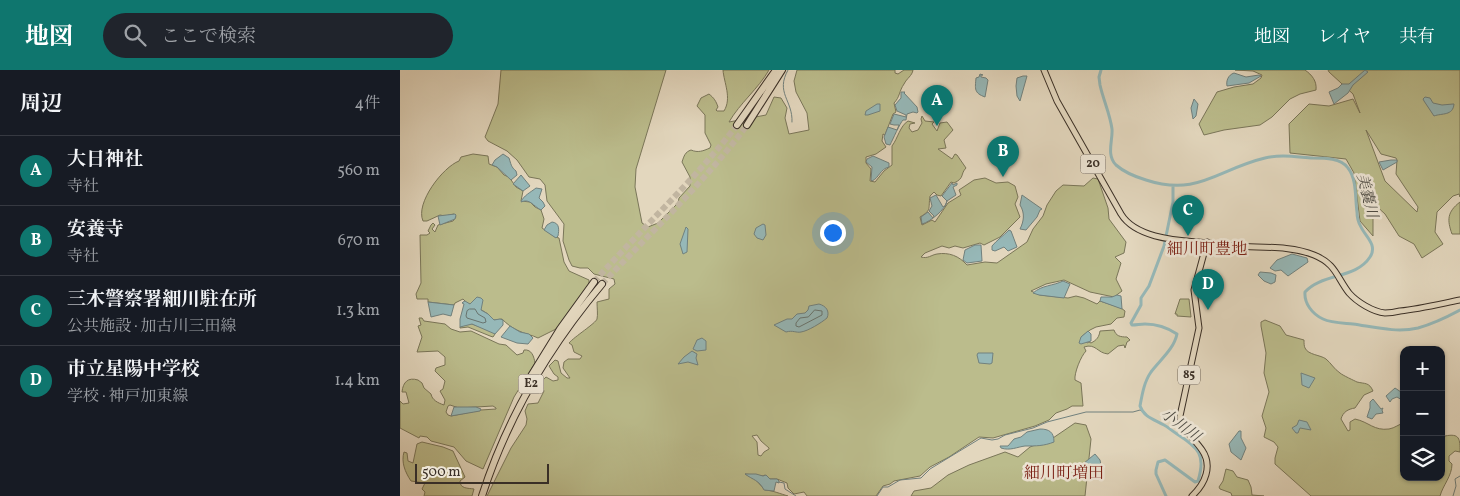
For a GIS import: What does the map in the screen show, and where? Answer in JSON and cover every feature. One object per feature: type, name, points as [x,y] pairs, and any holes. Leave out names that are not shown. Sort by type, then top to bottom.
[{"type":"highway","points":[[737,125],[776,70]]},
{"type":"highway","points":[[747,125],[782,70]]},
{"type":"highway","name":"E2","points":[[480,496],[504,430],[526,384],[560,329],[594,282]]},
{"type":"highway","name":"E2","points":[[480,496],[505,434],[539,371],[569,326],[602,284]]},
{"type":"main road","name":"20","points":[[1044,70],[1057,101],[1125,220],[1139,230],[1169,238],[1235,246],[1296,250],[1312,254],[1327,262],[1350,293],[1364,305],[1385,313],[1460,300]]},
{"type":"main road","name":"85","points":[[1192,496],[1205,480],[1207,464],[1201,449],[1180,421],[1199,328],[1194,290],[1207,242]]},
{"type":"green space","points":[[501,70],[666,70],[636,169],[635,187],[642,223],[648,227],[658,223],[678,203],[679,198],[690,186],[690,177],[682,162],[686,153],[691,150],[700,151],[710,148],[711,145],[705,133],[705,115],[697,106],[701,98],[709,94],[714,98],[718,107],[716,110],[724,111],[727,96],[723,70],[769,70],[729,122],[766,115],[774,97],[781,98],[787,108],[785,118],[789,134],[809,130],[807,113],[796,92],[794,81],[797,70],[895,70],[895,73],[898,74],[904,70],[913,70],[894,103],[896,112],[893,114],[885,135],[883,134],[882,141],[886,147],[876,154],[866,157],[866,163],[871,169],[870,181],[875,182],[892,165],[892,146],[903,126],[908,121],[915,123],[910,124],[909,128],[912,132],[918,130],[922,123],[922,116],[925,121],[934,122],[932,124],[937,131],[940,123],[947,122],[953,130],[944,140],[946,148],[938,149],[952,159],[955,154],[957,155],[966,168],[961,178],[954,183],[951,182],[941,196],[934,192],[930,196],[928,211],[920,217],[922,225],[932,220],[935,222],[948,203],[961,195],[959,190],[974,180],[985,178],[996,183],[1008,182],[1015,186],[1018,197],[1015,204],[1020,217],[1000,237],[984,245],[980,243],[963,248],[942,246],[925,253],[921,257],[926,258],[937,254],[950,254],[961,259],[967,265],[985,262],[997,263],[1027,242],[1033,229],[1043,216],[1047,205],[1056,191],[1063,185],[1084,186],[1093,178],[1098,179],[1108,208],[1109,219],[1126,242],[1124,253],[1115,257],[1121,263],[1116,279],[1122,291],[1114,297],[1090,292],[1064,280],[1046,284],[1031,291],[1040,295],[1068,298],[1076,296],[1097,304],[1100,301],[1121,308],[1125,311],[1124,317],[1117,318],[1111,324],[1096,327],[1081,337],[1087,343],[1091,343],[1095,341],[1100,331],[1114,330],[1117,335],[1127,337],[1130,340],[1125,348],[1124,345],[1118,346],[1108,354],[1091,346],[1084,347],[1086,351],[1078,365],[1075,377],[1075,380],[1081,383],[1083,406],[1072,406],[1035,426],[993,438],[979,437],[930,467],[920,476],[894,481],[883,486],[876,496],[807,496],[804,492],[794,494],[788,488],[787,483],[777,479],[770,479],[765,475],[745,474],[755,479],[765,490],[788,496],[487,496],[511,448],[526,425],[525,411],[528,404],[538,403],[544,391],[540,383],[546,377],[553,381],[558,380],[558,377],[549,366],[555,360],[558,361],[561,373],[570,378],[563,368],[564,362],[568,359],[580,359],[582,356],[574,352],[572,345],[569,343],[596,321],[597,302],[609,299],[609,289],[615,284],[614,279],[594,274],[588,268],[572,266],[563,241],[564,224],[547,201],[545,185],[540,179],[529,177],[517,160],[485,137],[498,104]],"holes":[[[757,435],[769,448],[761,456],[758,455],[757,442],[752,436]]]},
{"type":"green space","points":[[1235,70],[1305,70],[1314,78],[1316,90],[1290,99],[1272,117],[1260,125],[1204,135],[1199,124],[1217,92],[1253,84],[1262,75],[1253,71]]},
{"type":"green space","points":[[1328,70],[1460,70],[1460,197],[1459,194],[1453,196],[1437,212],[1435,232],[1443,244],[1422,258],[1414,244],[1399,236],[1385,214],[1373,203],[1373,236],[1360,221],[1354,173],[1346,159],[1290,153],[1289,124],[1309,104],[1329,106],[1353,99],[1360,113],[1353,94]],"holes":[[[1366,130],[1381,154],[1396,158],[1396,174],[1418,207],[1417,212],[1385,181]]]},
{"type":"green space","points":[[473,154],[488,156],[489,164],[497,167],[504,175],[509,177],[516,187],[523,191],[521,201],[530,202],[541,210],[544,219],[542,228],[559,238],[564,262],[569,271],[589,280],[589,285],[556,329],[538,338],[516,330],[502,319],[494,320],[480,309],[481,302],[476,298],[470,304],[463,299],[454,305],[428,302],[428,299],[417,299],[416,294],[421,283],[420,235],[430,233],[428,231],[433,223],[435,225],[432,229],[435,232],[438,225],[453,221],[456,217],[454,214],[440,215],[423,221],[423,205],[438,178],[459,161],[461,157]]},
{"type":"green space","points":[[1460,202],[1460,234],[1452,234],[1449,216]]},
{"type":"green space","points":[[1180,299],[1189,299],[1191,317],[1177,316],[1175,314]]},
{"type":"green space","points":[[419,318],[422,318],[424,321],[445,324],[451,329],[460,332],[471,331],[499,344],[506,345],[517,355],[527,350],[533,356],[535,363],[514,397],[483,469],[466,461],[454,447],[431,441],[427,437],[420,436],[419,438],[400,428],[400,401],[403,404],[409,403],[406,392],[402,392],[405,383],[409,380],[418,380],[434,400],[444,405],[445,400],[440,391],[443,389],[445,381],[435,371],[436,368],[445,365],[445,357],[438,351],[417,352],[422,337],[418,326],[421,325]],"holes":[[[450,405],[459,408],[493,406],[496,409],[451,416],[446,412]]]},
{"type":"green space","points":[[1265,320],[1280,326],[1286,335],[1304,340],[1304,346],[1312,354],[1326,359],[1341,374],[1370,386],[1373,391],[1364,395],[1355,408],[1346,411],[1341,419],[1348,431],[1350,430],[1350,422],[1355,419],[1375,428],[1384,429],[1400,425],[1400,481],[1445,481],[1445,436],[1456,436],[1460,444],[1460,452],[1455,451],[1449,456],[1452,468],[1440,496],[1311,496],[1275,464],[1278,447],[1274,442],[1264,437],[1266,428],[1262,416],[1269,392],[1264,373],[1266,353],[1261,322]]},
{"type":"green space","points":[[469,323],[492,331],[495,334],[493,337],[468,327],[460,328]]},
{"type":"green space","points":[[1075,423],[1086,425],[1091,439],[1085,496],[911,496],[914,491],[931,488],[948,475],[969,465],[1005,452],[1018,457],[1030,447],[1053,438]]},
{"type":"green space","points":[[422,442],[453,451],[465,477],[460,481],[460,484],[465,488],[474,489],[472,496],[424,496],[425,492],[422,489],[425,483],[411,481],[403,463],[404,452],[407,453],[408,461],[413,463],[417,444]]},
{"type":"green space","points":[[1226,469],[1233,471],[1237,477],[1248,480],[1252,495],[1264,496],[1232,496],[1231,493],[1220,489],[1219,487],[1223,481]]},
{"type":"water","points":[[1365,70],[1368,72],[1353,85],[1348,93],[1334,104],[1329,92],[1342,84],[1349,84]]},
{"type":"water","points":[[1234,73],[1246,77],[1261,76],[1249,83],[1227,86],[1228,78]]},
{"type":"water","points":[[980,74],[983,75],[981,77],[988,80],[985,97],[976,90],[976,78]]},
{"type":"water","points":[[1027,76],[1020,101],[1017,96],[1016,86],[1017,78]]},
{"type":"water","points":[[901,92],[905,92],[917,107],[918,112],[907,114],[906,120],[903,120],[890,145],[886,144],[884,137],[888,127],[897,130],[899,125],[890,124],[894,114],[906,117],[906,115],[897,111],[895,105],[901,98]]},
{"type":"water","points":[[1425,97],[1430,98],[1433,103],[1442,105],[1454,104],[1452,111],[1434,116],[1423,99]]},
{"type":"water","points":[[1194,99],[1198,104],[1196,116],[1193,119],[1191,108]]},
{"type":"water","points":[[880,104],[880,111],[865,115],[866,111]]},
{"type":"water","points":[[503,154],[509,158],[512,167],[516,171],[517,175],[511,180],[497,167],[492,165]]},
{"type":"water","points":[[873,156],[889,163],[889,167],[872,181],[872,167],[866,162],[867,159]]},
{"type":"water","points":[[1397,160],[1397,162],[1383,170],[1379,162]]},
{"type":"water","points":[[521,175],[530,186],[523,191],[513,184]]},
{"type":"water","points":[[952,183],[953,185],[957,183],[953,187],[956,195],[947,201],[942,196]]},
{"type":"water","points":[[536,188],[542,189],[539,198],[545,206],[541,210],[527,201],[521,202],[525,196]]},
{"type":"water","points":[[936,195],[943,207],[945,206],[933,218],[934,216],[929,211],[932,206],[930,198]]},
{"type":"water","points":[[1022,195],[1042,209],[1026,230],[1020,229],[1023,217],[1020,205]]},
{"type":"water","points":[[928,212],[933,218],[922,224],[921,217]]},
{"type":"water","points":[[455,214],[455,219],[440,225],[438,216]]},
{"type":"water","points":[[552,222],[556,224],[559,231],[556,238],[544,230]]},
{"type":"water","points":[[763,224],[765,225],[766,235],[763,240],[757,238],[754,234],[756,228]]},
{"type":"water","points":[[686,227],[688,229],[687,252],[683,254],[680,244]]},
{"type":"water","points":[[1009,230],[1017,247],[1008,251],[1004,247],[995,251],[992,250],[992,246]]},
{"type":"water","points":[[975,245],[981,245],[982,261],[967,263],[963,260],[965,250]]},
{"type":"water","points":[[1292,254],[1307,258],[1308,262],[1288,276],[1281,270],[1275,271],[1270,268],[1277,260]]},
{"type":"water","points":[[1260,272],[1276,275],[1275,282],[1271,284],[1264,281],[1258,275]]},
{"type":"water","points":[[1063,281],[1070,284],[1064,298],[1033,293],[1040,288]]},
{"type":"water","points":[[1121,296],[1122,309],[1100,301],[1101,297]]},
{"type":"water","points":[[477,297],[483,300],[481,310],[494,320],[503,320],[503,325],[495,334],[472,324],[460,327],[464,304],[462,303],[465,301],[470,304]]},
{"type":"water","points":[[428,302],[454,305],[451,316],[443,314],[431,317]]},
{"type":"water","points":[[819,304],[827,309],[827,318],[811,328],[801,332],[786,332],[774,325],[787,319],[792,319],[797,314],[805,313],[809,306]]},
{"type":"water","points":[[510,326],[520,332],[529,334],[533,338],[528,344],[517,343],[501,337]]},
{"type":"water","points":[[1088,331],[1091,334],[1091,341],[1079,343],[1081,337]]},
{"type":"water","points":[[702,338],[706,341],[706,350],[697,351],[693,349],[697,340]]},
{"type":"water","points":[[692,351],[697,354],[698,365],[688,362],[678,364],[684,357]]},
{"type":"water","points":[[978,353],[993,353],[992,363],[979,363]]},
{"type":"water","points":[[1301,373],[1315,378],[1309,388],[1302,385]]},
{"type":"water","points":[[1395,388],[1400,391],[1400,399],[1397,397],[1390,402],[1386,396]]},
{"type":"water","points":[[1373,399],[1381,409],[1383,408],[1383,413],[1376,414],[1372,419],[1367,417],[1370,402]]},
{"type":"water","points":[[454,407],[476,407],[481,409],[480,411],[451,416]]},
{"type":"water","points":[[1299,420],[1307,422],[1311,430],[1300,428],[1298,433],[1296,433],[1292,428],[1297,425]]},
{"type":"water","points":[[1040,429],[1050,432],[1054,442],[1010,449],[1004,449],[1000,446],[1008,446],[1014,439],[1021,437],[1027,432]]},
{"type":"water","points":[[1241,431],[1241,438],[1246,448],[1241,460],[1231,452],[1229,444]]},
{"type":"water","points":[[1095,454],[1100,460],[1101,465],[1078,468]]},
{"type":"water","points":[[745,474],[766,475],[770,479],[777,479],[779,483],[776,482],[774,491],[764,490],[758,482]]},
{"type":"waterway","points":[[788,70],[783,85],[792,114],[792,122]]},
{"type":"waterway","name":"美嚢川","points":[[1101,70],[1099,77],[1100,85],[1112,129],[1111,157],[1119,168],[1138,177],[1164,184],[1180,185],[1194,183],[1207,180],[1249,163],[1277,156],[1332,159],[1341,162],[1348,168],[1354,183],[1358,220],[1373,249],[1370,257],[1364,264],[1348,273],[1320,282],[1305,292],[1307,304],[1319,317],[1333,322],[1402,330],[1418,328],[1460,310]]},
{"type":"waterway","name":"小川川","points":[[1166,496],[1156,474],[1158,462],[1165,460],[1195,482],[1198,481],[1201,465],[1199,453],[1191,444],[1166,426],[1146,415],[1140,406],[1149,376],[1170,349],[1177,334],[1158,326],[1132,325],[1131,323],[1141,305],[1141,298],[1149,286],[1164,246],[1173,202],[1173,186]]},
{"type":"waterway","points":[[877,496],[883,487],[888,487],[900,480],[921,478],[930,469],[981,438],[998,439],[1047,422],[1086,412],[1142,411]]},
{"type":"waterway","points":[[1453,496],[1456,486],[1455,479],[1460,476]]},
{"type":"waterway","points":[[779,482],[784,483],[785,489],[796,496]]},
{"type":"tunnel","points":[[594,282],[703,166],[737,125]]},
{"type":"tunnel","points":[[602,284],[695,187],[747,125]]},
{"type":"place","name":"大日神社","points":[[937,126]]},
{"type":"place","name":"安養寺","points":[[1003,177]]},
{"type":"place","name":"三木警察署細川駐在所","points":[[1188,236]]},
{"type":"place","name":"市立星陽中学校","points":[[1208,310]]},
{"type":"district","name":"細川町豊地","points":[[1207,250]]},
{"type":"district","name":"細川町増田","points":[[1064,474]]}]
